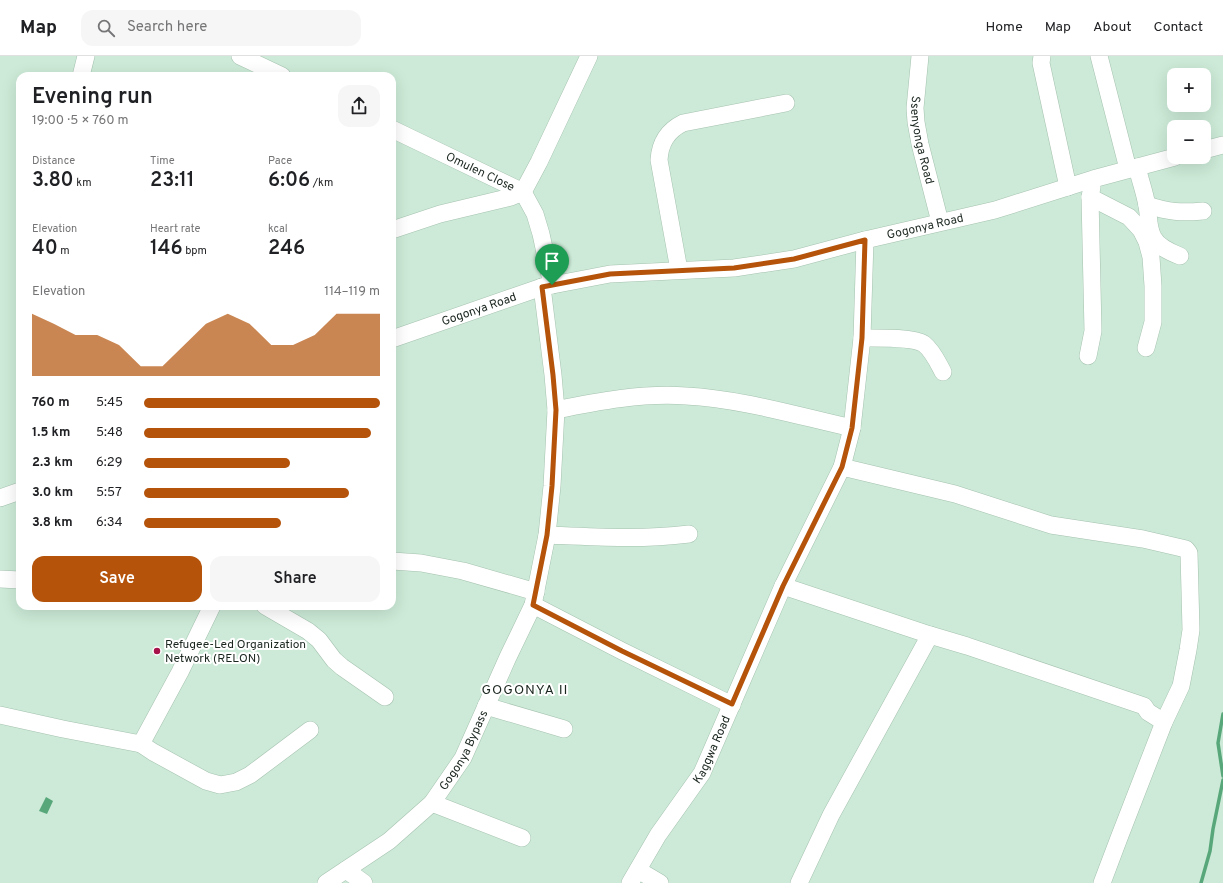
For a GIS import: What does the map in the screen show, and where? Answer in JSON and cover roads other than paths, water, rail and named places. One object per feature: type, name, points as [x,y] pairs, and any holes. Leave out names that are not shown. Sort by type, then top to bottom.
[{"type":"street","points":[[82,72],[86,56]]},
{"type":"street","points":[[396,229],[440,214],[511,197],[523,192],[539,162],[589,56]]},
{"type":"street","name":"Ssenyonga Road","points":[[920,56],[915,108],[916,122],[920,144],[940,222]]},
{"type":"street","points":[[1042,56],[1041,63],[1068,187]]},
{"type":"street","points":[[1099,56],[1132,168],[1147,205],[1153,237],[1157,243],[1168,251],[1180,256]]},
{"type":"street","points":[[249,58],[275,72]]},
{"type":"street","points":[[679,270],[659,160],[667,134],[675,127],[683,123],[786,103]]},
{"type":"street","name":"Omulen Close","points":[[396,131],[523,192],[535,214],[541,234],[547,286]]},
{"type":"street","points":[[1211,148],[1223,145]]},
{"type":"street","name":"Gogonya Road","points":[[396,338],[547,286],[610,274],[734,268],[794,259],[865,240],[995,210],[1093,179],[1167,159]]},
{"type":"street","points":[[1088,356],[1093,331],[1090,197],[1093,179]]},
{"type":"street","points":[[1090,197],[1129,217],[1141,230],[1147,242],[1151,257],[1153,322],[1146,348]]},
{"type":"street","points":[[1147,205],[1182,213],[1203,211]]},
{"type":"street","name":"Kaggwa Road","points":[[634,876],[658,835],[702,773],[783,586],[842,467],[852,428],[862,338],[865,240]]},
{"type":"street","name":"Gogonya Bypass","points":[[326,883],[389,841],[432,803],[463,758],[535,598],[547,535],[552,486],[556,410],[547,286]]},
{"type":"street","points":[[862,338],[901,339],[920,342],[929,349],[943,372]]},
{"type":"street","points":[[556,410],[623,398],[685,396],[749,404],[852,428]]},
{"type":"street","points":[[842,467],[955,494],[1051,525],[1143,539],[1186,549],[1189,561],[1191,630],[1181,686],[1164,722],[1102,883]]},
{"type":"street","points":[[0,498],[16,492]]},
{"type":"street","points":[[547,535],[634,537],[689,534]]},
{"type":"street","points":[[396,561],[421,563],[463,571],[535,598],[622,651],[732,704]]},
{"type":"street","points":[[0,579],[16,580]]},
{"type":"street","points":[[783,586],[1144,706],[1148,712],[1164,722]]},
{"type":"street","points":[[141,744],[180,672],[210,610]]},
{"type":"street","points":[[271,610],[308,631],[319,640],[334,660],[342,667],[385,697]]},
{"type":"street","points":[[799,883],[831,815],[930,635]]},
{"type":"street","points":[[486,706],[564,730]]},
{"type":"street","points":[[0,715],[141,744],[206,782],[214,784],[229,784],[250,775],[310,730]]},
{"type":"street","points":[[432,803],[522,838]]},
{"type":"street","points":[[346,870],[364,883]]},
{"type":"street","points":[[634,876],[660,883]]},
{"type":"waterway","points":[[1223,714],[1218,743],[1223,776]]},
{"type":"waterway","points":[[1201,883],[1210,851],[1223,780]]},
{"type":"place","name":"Refugee-Led Organization Network (RELON)","points":[[157,651]]},
{"type":"district","name":"GOGONYA II","points":[[525,689]]}]
